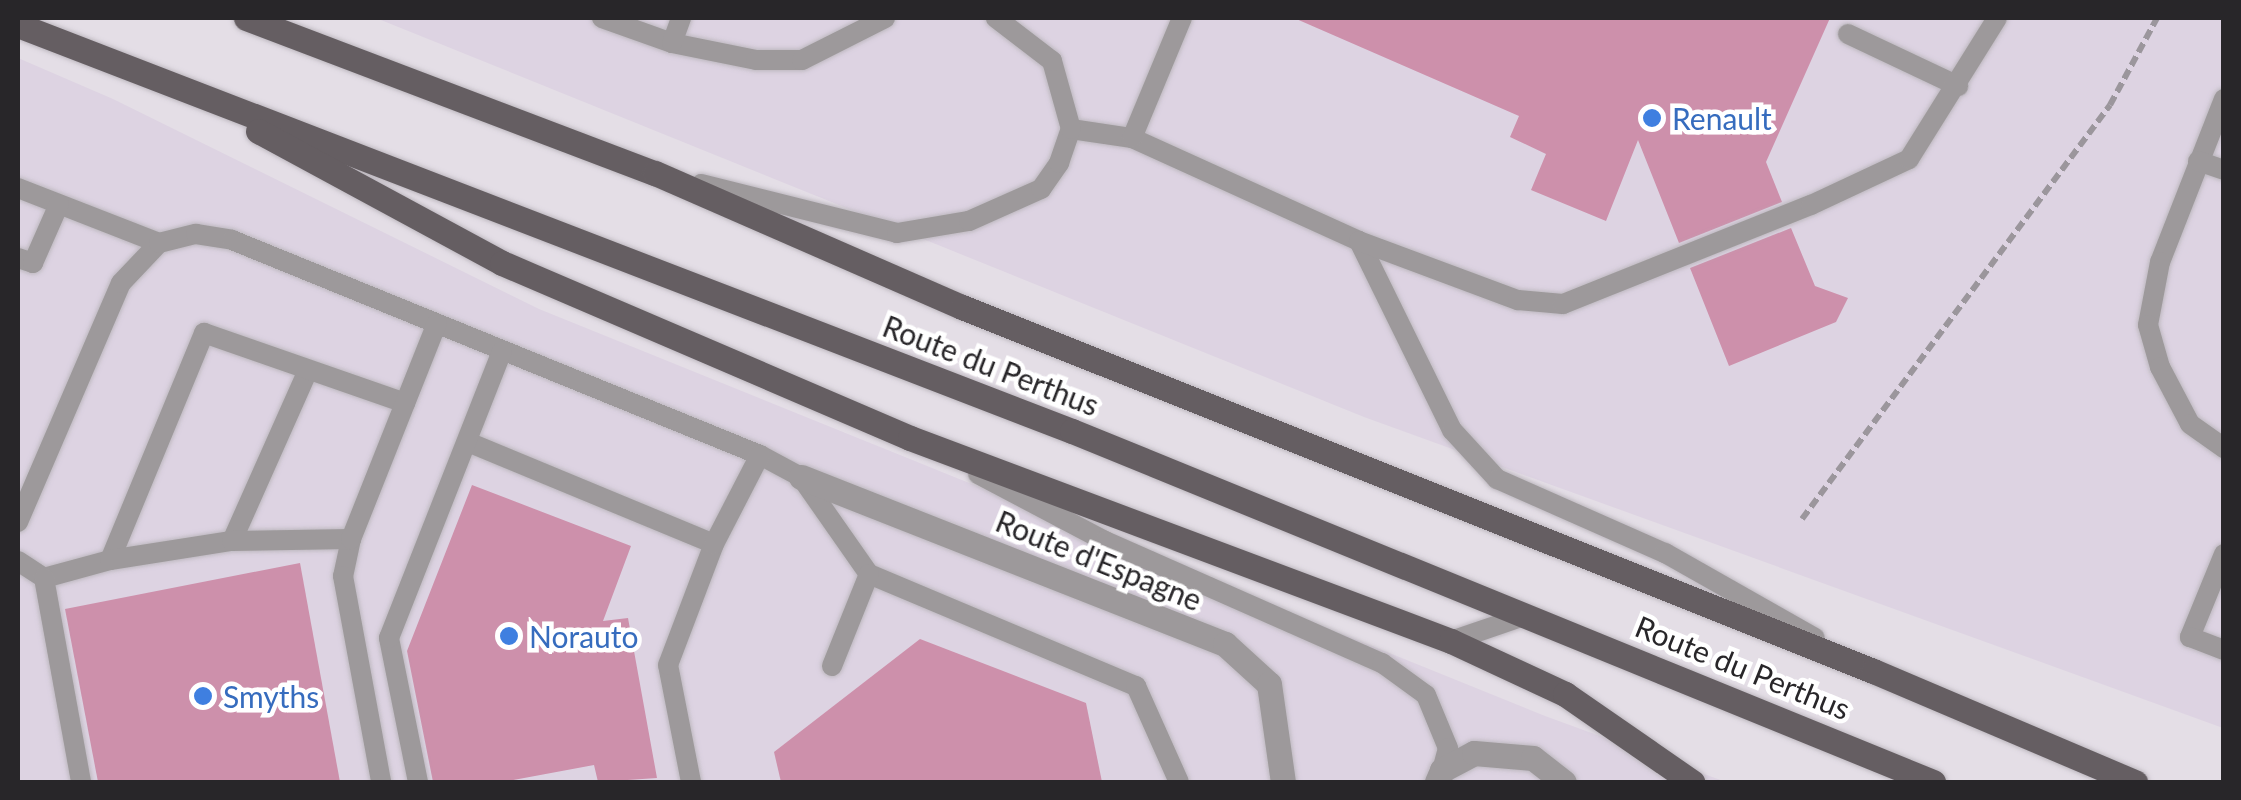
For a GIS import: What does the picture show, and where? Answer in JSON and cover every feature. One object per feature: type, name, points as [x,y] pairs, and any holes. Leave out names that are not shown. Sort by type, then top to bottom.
[{"type":"main road","name":"Route du Perthus","points":[[246,18],[655,173],[962,307],[1873,671],[2135,782]]},
{"type":"main road","name":"Route du Perthus","points":[[18,24],[1054,424],[1933,782]]},
{"type":"main road","points":[[166,81],[502,263],[910,438],[1451,641],[1565,694],[1692,782]]},
{"type":"street","name":"Route d'Espagne","points":[[800,477],[1225,644],[1270,684],[1284,782]]},
{"type":"street","points":[[1440,776],[1474,753],[1533,758],[1564,782]]},
{"type":"lane","points":[[602,18],[672,43],[756,60],[802,60],[885,18]]},
{"type":"lane","points":[[672,43],[681,18]]},
{"type":"lane","points":[[655,173],[898,233],[969,222],[1041,189],[1059,162],[1071,130],[1052,60],[996,18]]},
{"type":"lane","points":[[1132,138],[1182,18]]},
{"type":"lane","points":[[1071,130],[1132,138],[1359,241],[1518,300],[1563,304],[1811,205],[1909,159],[1997,18]]},
{"type":"lane","points":[[1848,34],[1958,86]]},
{"type":"lane","points":[[2224,99],[2160,262],[2148,324],[2160,367],[2190,424],[2224,448]]},
{"type":"lane","points":[[2198,161],[2224,170]]},
{"type":"lane","points":[[18,188],[160,243]]},
{"type":"lane","points":[[18,258],[34,264],[58,204]]},
{"type":"lane","points":[[18,522],[121,283],[160,243],[196,234],[232,240],[760,456],[800,477],[869,574],[1136,686],[1179,782]]},
{"type":"lane","points":[[1359,241],[1452,430],[1498,479],[1665,553],[1873,671]]},
{"type":"lane","points":[[382,782],[343,576],[351,539],[438,322]]},
{"type":"lane","points":[[110,560],[204,333],[405,403]]},
{"type":"lane","points":[[418,782],[389,638],[502,350]]},
{"type":"lane","points":[[232,541],[308,370]]},
{"type":"lane","points":[[910,438],[1105,541],[1382,663],[1426,695],[1448,748],[1440,776]]},
{"type":"lane","points":[[468,442],[714,544]]},
{"type":"lane","points":[[691,782],[668,665],[714,544],[760,456]]},
{"type":"lane","points":[[44,578],[110,560],[232,541],[351,539]]},
{"type":"lane","points":[[2224,554],[2190,637],[2224,650]]},
{"type":"lane","points":[[18,561],[44,578],[81,782]]},
{"type":"lane","points":[[832,666],[869,574]]},
{"type":"lane","points":[[1451,641],[1527,615]]},
{"type":"path","points":[[1802,519],[2110,105],[2158,18]]},
{"type":"shaded area","points":[[376,18],[2223,18],[2223,728],[1364,417]]},
{"type":"shaded area","points":[[18,58],[113,99],[539,309],[1545,716],[1726,782],[18,782]]},
{"type":"building","name":"Renault","points":[[1294,18],[1830,18],[1766,162],[1782,202],[1679,243],[1638,140],[1606,221],[1531,190],[1546,154],[1510,137],[1519,116]]},
{"type":"building","points":[[1791,228],[1815,286],[1848,298],[1836,322],[1729,366],[1690,268]]},
{"type":"building","name":"Norauto","points":[[472,485],[631,546],[603,621],[628,618],[657,778],[598,782],[594,765],[502,782],[433,782],[407,651]]},
{"type":"building","name":"Smyths","points":[[300,563],[340,782],[98,782],[65,609]]},
{"type":"building","points":[[920,639],[1086,703],[1102,782],[781,782],[774,752]]},
{"type":"place","name":"Renault","points":[[1652,118]]},
{"type":"place","name":"Norauto","points":[[509,636]]},
{"type":"place","name":"Smyths","points":[[203,696]]}]
